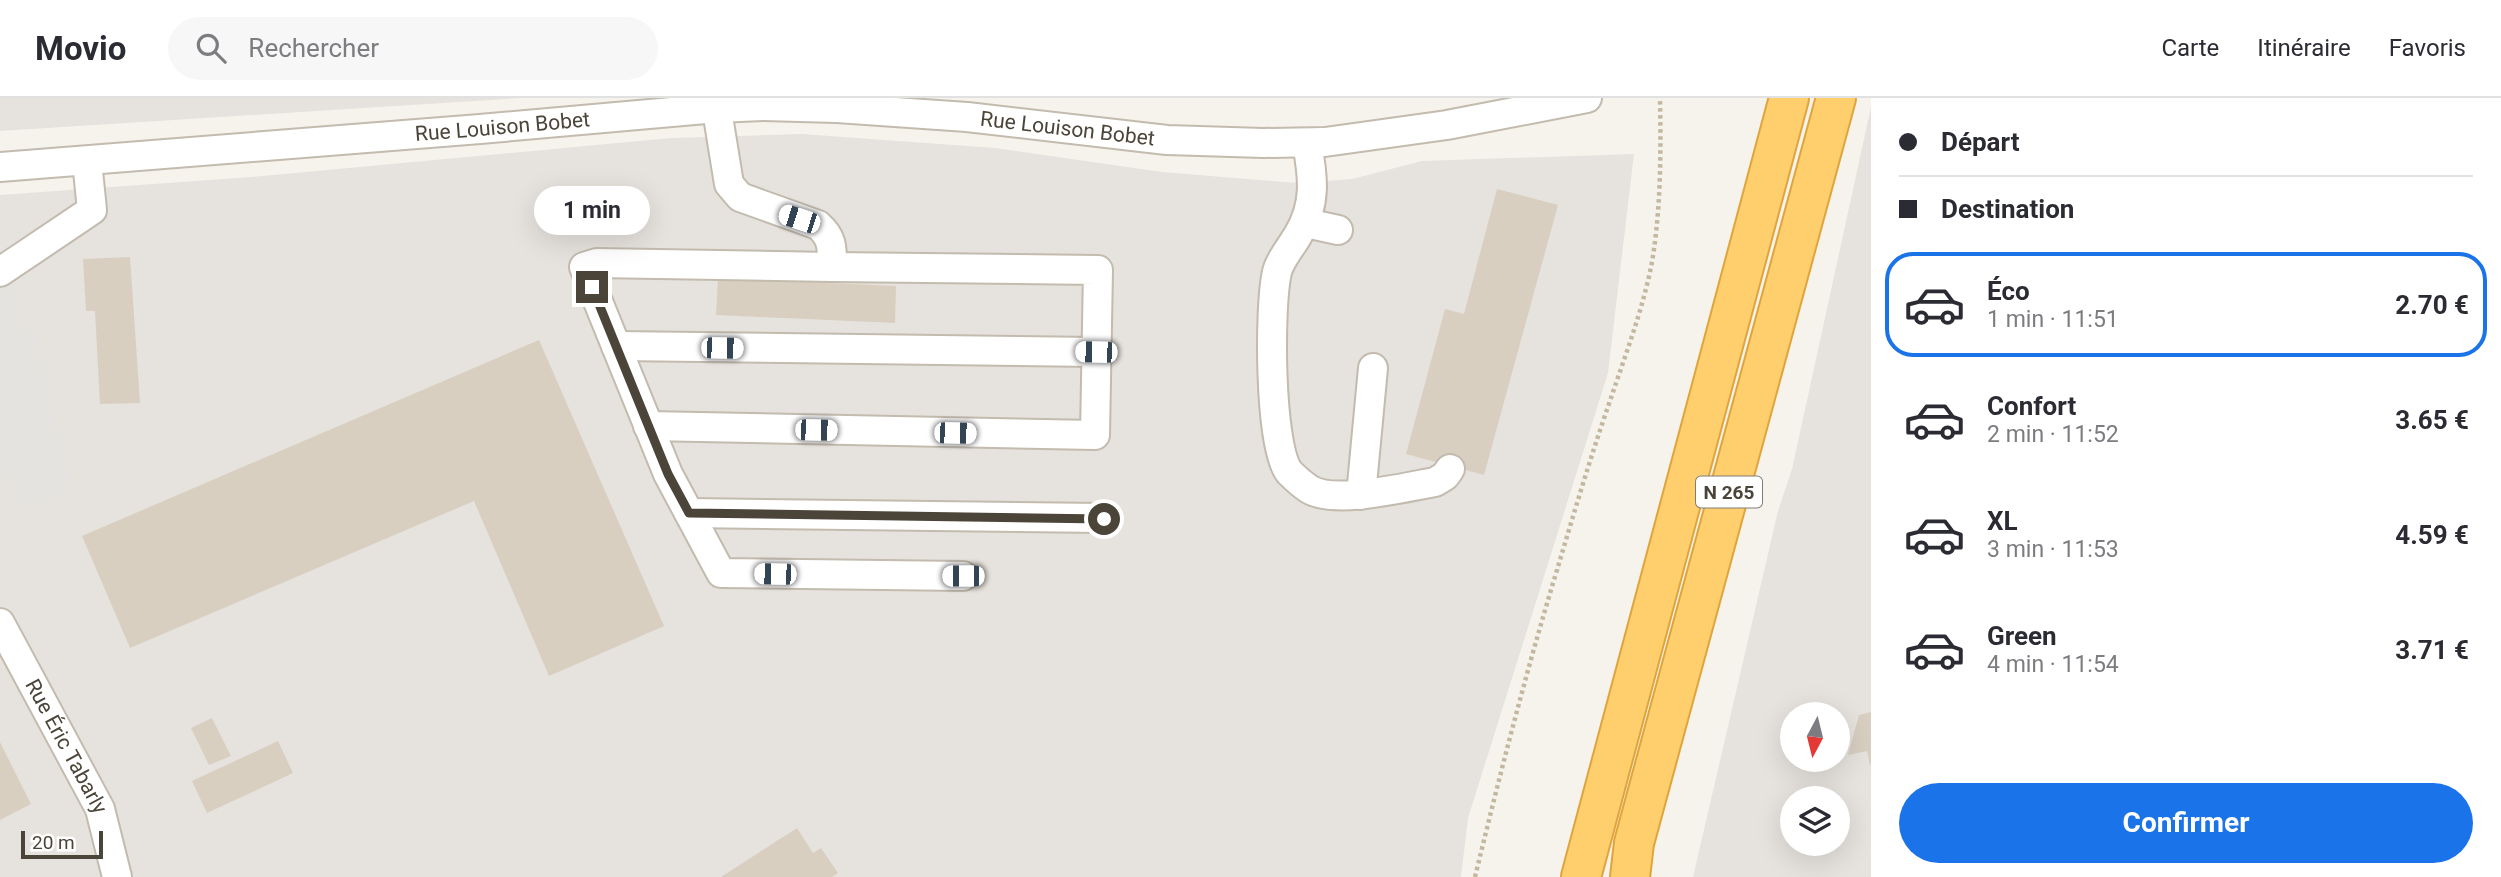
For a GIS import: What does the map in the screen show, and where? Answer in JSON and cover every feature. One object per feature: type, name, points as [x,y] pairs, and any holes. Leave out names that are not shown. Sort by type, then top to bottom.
[{"type":"highway","name":"N 265","points":[[1630,877],[1634,843],[1835,103]]},
{"type":"highway","name":"N 265","points":[[1581,877],[1786,108]]},
{"type":"street","name":"Rue Louison Bobet","points":[[0,167],[716,103],[967,117],[1167,140],[1307,143],[1447,125],[1587,98]]},
{"type":"street","points":[[716,103],[729,184],[740,197],[818,225],[828,234],[832,244],[832,267]]},
{"type":"street","points":[[1307,143],[1314,181],[1312,201],[1306,223],[1278,268],[1271,318],[1276,438],[1288,471],[1310,491],[1332,495],[1361,495],[1435,482],[1450,469]]},
{"type":"street","points":[[0,272],[92,210],[87,161]]},
{"type":"street","points":[[1306,223],[1338,230]]},
{"type":"street","points":[[648,426],[1095,435],[1098,270],[597,263],[584,267],[648,426],[668,474],[721,573],[963,576]]},
{"type":"street","points":[[616,346],[1096,352]]},
{"type":"street","points":[[1361,495],[1373,368]]},
{"type":"street","points":[[689,513],[1104,519]]},
{"type":"street","name":"Rue Éric Tabarly","points":[[0,623],[100,809],[117,877]]},
{"type":"path","points":[[1475,877],[1514,720],[1553,582],[1609,402],[1640,313],[1652,261],[1657,212],[1661,160],[1660,98]]},
{"type":"shaded area","points":[[0,98],[520,98],[0,131]]},
{"type":"shaded area","points":[[1871,107],[1871,877],[1693,877],[1778,511],[1792,469]]},
{"type":"shaded area","points":[[802,134],[995,148],[1162,172],[1298,183],[1352,179],[1422,161],[1634,154],[1608,373],[1468,818],[1461,877],[0,877],[0,195],[251,177],[671,138]]},
{"type":"shaded area","points":[[7,246],[19,331],[39,329],[50,403],[77,490],[15,510],[0,464],[0,247]]},
{"type":"building","points":[[1497,189],[1558,205],[1484,475],[1406,454],[1445,309],[1464,314]]},
{"type":"building","points":[[130,257],[140,403],[100,404],[95,311],[86,311],[83,259]]},
{"type":"building","points":[[718,278],[896,286],[895,323],[716,315]]},
{"type":"building","points":[[539,340],[664,626],[549,676],[474,501],[130,648],[82,536]]},
{"type":"building","points":[[1871,712],[1871,765],[1867,751],[1850,755],[1859,715]]},
{"type":"building","points":[[212,718],[231,756],[209,765],[191,728]]},
{"type":"building","points":[[278,741],[293,773],[207,813],[192,781]]},
{"type":"building","points":[[0,742],[31,804],[0,820]]},
{"type":"building","points":[[797,828],[813,853],[821,848],[838,873],[832,877],[721,877]]},
{"type":"route","points":[[592,287],[668,474],[689,513],[1104,519]]}]
